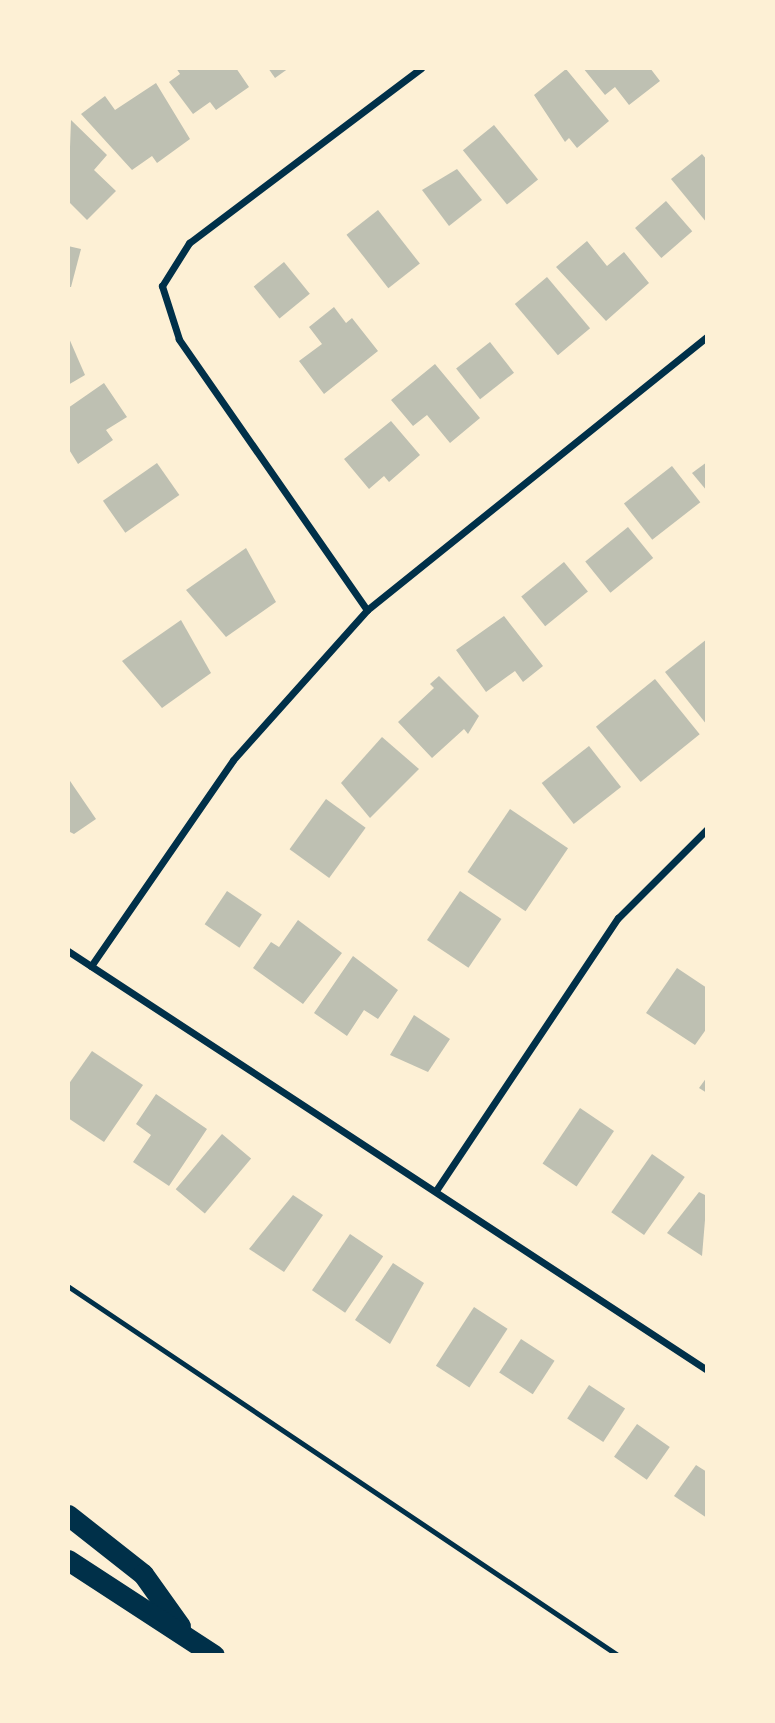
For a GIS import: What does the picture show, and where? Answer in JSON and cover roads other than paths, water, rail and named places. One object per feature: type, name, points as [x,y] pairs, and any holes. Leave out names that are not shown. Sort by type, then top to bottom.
[{"type":"highway","points":[[68,1515],[143,1574],[187,1637]]},
{"type":"highway","points":[[68,1560],[214,1655]]},
{"type":"street","points":[[367,610],[179,339],[162,286],[189,243],[421,68]]},
{"type":"street","points":[[91,966],[233,760],[367,610],[707,337]]},
{"type":"street","points":[[437,1189],[618,918],[707,828]]},
{"type":"street","points":[[68,951],[437,1189],[707,1370]]}]
